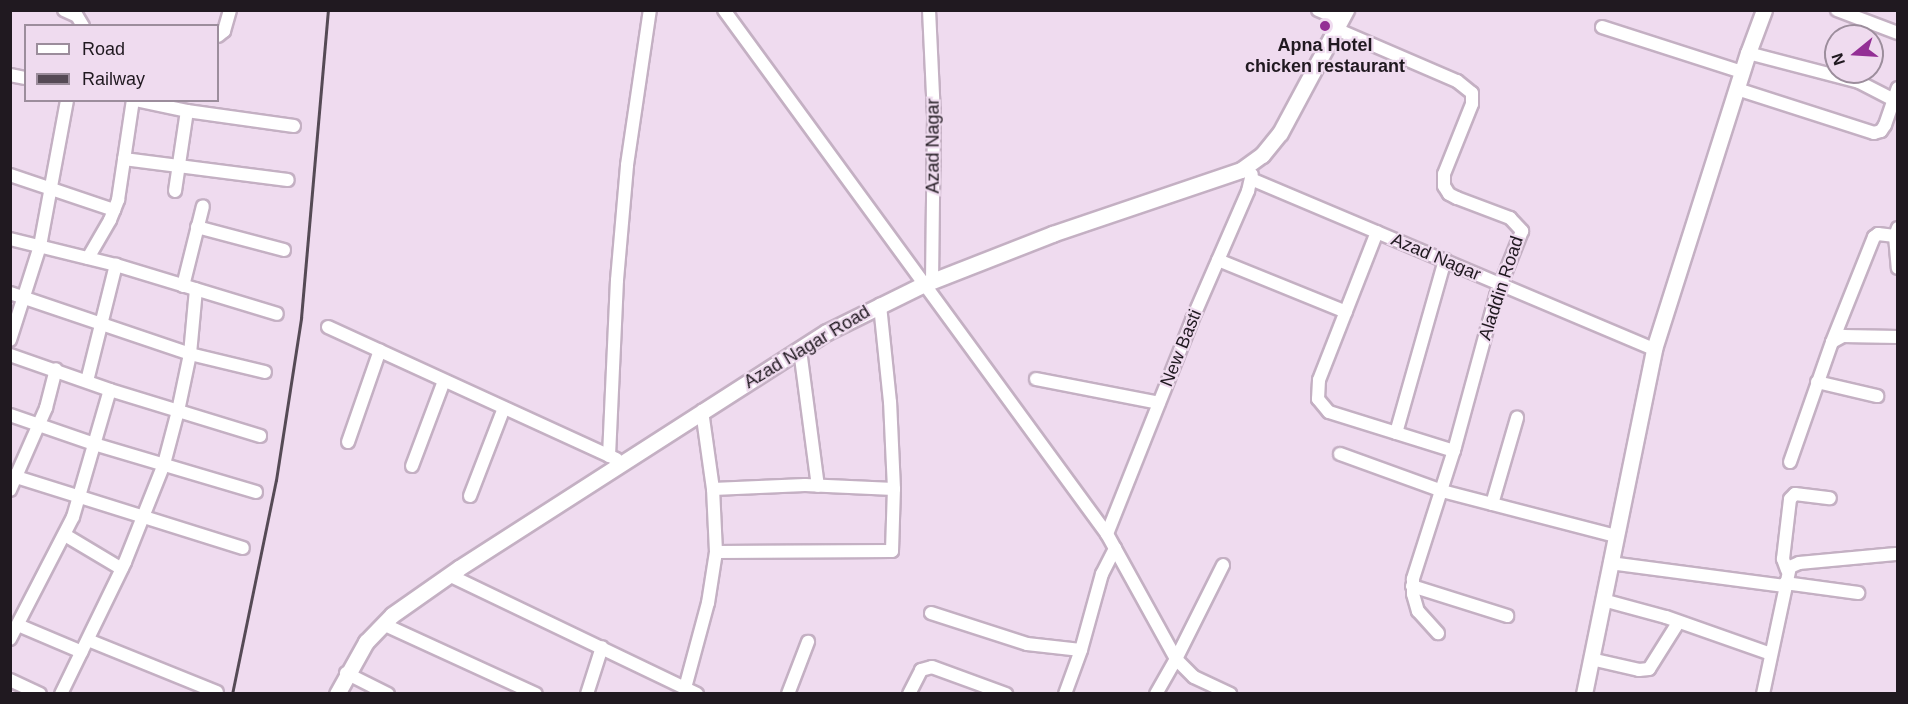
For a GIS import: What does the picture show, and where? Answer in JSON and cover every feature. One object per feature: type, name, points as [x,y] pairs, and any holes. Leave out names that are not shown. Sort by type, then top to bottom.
[{"type":"street","points":[[64,10],[80,17]]},
{"type":"street","points":[[219,35],[224,31],[230,10]]},
{"type":"street","points":[[609,456],[617,280],[627,165],[650,10]]},
{"type":"street","name":"Azad Nagar","points":[[927,283],[934,118],[929,10]]},
{"type":"street","points":[[1318,10],[1341,20]]},
{"type":"street","points":[[1837,10],[1898,33]]},
{"type":"street","points":[[1584,693],[1654,350],[1763,11]]},
{"type":"street","points":[[727,12],[927,283],[1107,534],[1176,659],[1194,677],[1230,693]]},
{"type":"street","name":"Azad Nagar Road","points":[[337,693],[346,673],[366,642],[383,624],[449,575],[827,332],[880,304],[927,283],[1052,234],[1242,170],[1254,161],[1280,133],[1341,20]]},
{"type":"street","name":"Aladdin Road","points":[[1341,20],[1457,81],[1472,93],[1472,104],[1444,174],[1444,186],[1449,194],[1457,198],[1510,218],[1518,224],[1522,231],[1501,284],[1454,451],[1412,586]]},
{"type":"street","points":[[1602,27],[1742,72]]},
{"type":"street","points":[[1737,89],[1874,133],[1881,131],[1885,125],[1896,96],[1859,82],[1748,53]]},
{"type":"street","points":[[10,340],[26,297],[40,246],[67,102]]},
{"type":"street","points":[[88,258],[114,210],[134,102]]},
{"type":"street","points":[[144,102],[187,111],[294,126]]},
{"type":"street","points":[[175,191],[187,111]]},
{"type":"street","points":[[124,159],[288,180]]},
{"type":"street","name":"New Basti","points":[[1107,534],[1251,179],[1254,161]]},
{"type":"street","points":[[10,175],[114,210]]},
{"type":"street","name":"Azad Nagar","points":[[1251,179],[1654,350]]},
{"type":"street","points":[[183,286],[203,207]]},
{"type":"street","points":[[197,227],[284,250]]},
{"type":"street","points":[[1377,232],[1319,380],[1318,399],[1329,412],[1454,451]]},
{"type":"street","points":[[1790,462],[1832,342],[1874,237],[1878,234],[1896,232],[1898,268]]},
{"type":"street","points":[[10,239],[116,265],[277,314]]},
{"type":"street","points":[[1218,260],[1346,312]]},
{"type":"street","points":[[1396,433],[1445,260]]},
{"type":"street","points":[[87,381],[116,265]]},
{"type":"street","points":[[61,693],[122,569],[164,464],[190,354],[196,289]]},
{"type":"street","points":[[10,293],[190,354],[265,372]]},
{"type":"street","points":[[716,552],[887,553],[894,546],[890,402],[880,304]]},
{"type":"street","points":[[328,327],[624,463]]},
{"type":"street","points":[[1832,342],[1843,336],[1898,337]]},
{"type":"street","points":[[348,441],[380,350]]},
{"type":"street","points":[[800,350],[818,486]]},
{"type":"street","points":[[10,355],[56,369],[110,390],[260,436]]},
{"type":"street","points":[[10,490],[14,476],[46,408],[56,369]]},
{"type":"street","points":[[1036,379],[1159,403]]},
{"type":"street","points":[[412,466],[444,381]]},
{"type":"street","points":[[1817,382],[1877,396]]},
{"type":"street","points":[[10,639],[65,534],[80,496],[110,390]]},
{"type":"street","points":[[470,496],[504,408]]},
{"type":"street","points":[[685,687],[708,603],[716,552],[713,489],[702,411]]},
{"type":"street","points":[[10,415],[94,444],[256,492]]},
{"type":"street","points":[[1492,504],[1517,418]]},
{"type":"street","points":[[1340,454],[1442,491],[1616,536]]},
{"type":"street","points":[[14,476],[243,548]]},
{"type":"street","points":[[713,489],[818,486],[894,489]]},
{"type":"street","points":[[1763,693],[1786,580],[1784,553],[1790,499],[1795,494],[1830,498]]},
{"type":"street","points":[[65,534],[122,569]]},
{"type":"street","points":[[1065,693],[1081,650],[1102,574],[1115,548]]},
{"type":"street","points":[[1786,580],[1799,563],[1896,554]]},
{"type":"street","points":[[1610,563],[1786,580],[1858,593]]},
{"type":"street","points":[[1156,693],[1176,659],[1223,565]]},
{"type":"street","points":[[449,575],[697,693]]},
{"type":"street","points":[[1438,633],[1418,610],[1412,586],[1507,616]]},
{"type":"street","points":[[1603,600],[1771,654]]},
{"type":"street","points":[[931,613],[1027,644],[1081,650]]},
{"type":"street","points":[[1591,659],[1647,670],[1654,665],[1678,623]]},
{"type":"street","points":[[383,624],[536,693]]},
{"type":"street","points":[[18,625],[82,652]]},
{"type":"street","points":[[88,640],[217,692]]},
{"type":"street","points":[[788,693],[808,642]]},
{"type":"street","points":[[587,693],[602,647]]},
{"type":"street","points":[[909,693],[921,670],[932,667],[1006,693]]},
{"type":"street","points":[[346,673],[388,693]]},
{"type":"street","points":[[10,680],[24,690],[40,693]]},
{"type":"railway","points":[[232,694],[276,480],[301,318],[328,10]]},
{"type":"place","name":"Apna Hotel chicken restaurant","points":[[1325,26]]}]
